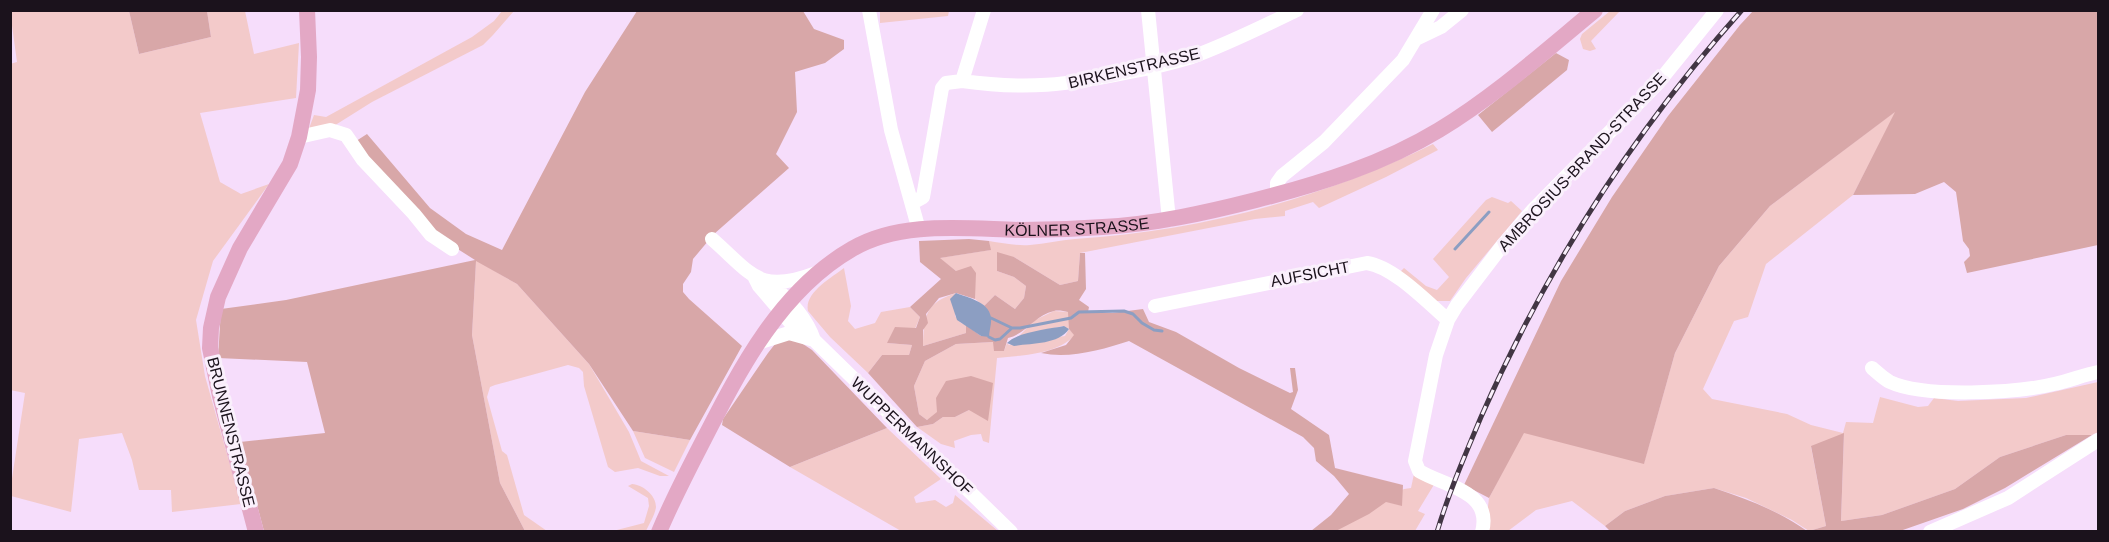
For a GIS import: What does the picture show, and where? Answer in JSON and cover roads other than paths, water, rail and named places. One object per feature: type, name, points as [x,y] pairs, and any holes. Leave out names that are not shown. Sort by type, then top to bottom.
[{"type":"main road","name":"BRUNNENSTRASSE","points":[[256,531],[220,396],[210,348],[213,312],[240,248],[290,164],[299,137],[308,90],[307,10]]},
{"type":"main road","name":"KÖLNER STRASSE","points":[[659,531],[712,423],[758,343],[785,307],[820,272],[841,255],[867,242],[919,230],[1068,229],[1169,220],[1277,195],[1370,164],[1438,130],[1514,76],[1595,10]]},
{"type":"street","points":[[868,10],[891,130],[919,230]]},
{"type":"street","points":[[912,203],[923,197],[942,88],[946,83],[962,81],[984,10]]},
{"type":"street","points":[[1148,10],[1169,220]]},
{"type":"street","name":"BIRKENSTRASSE","points":[[962,81],[988,85],[1040,87],[1153,67],[1191,57],[1228,43],[1297,10]]},
{"type":"street","points":[[1277,195],[1277,183],[1282,176],[1324,142],[1403,60],[1433,10]]},
{"type":"street","points":[[1416,39],[1441,27],[1462,10]]},
{"type":"street","name":"AMBROSIUS-BRAND-STRASSE","points":[[1482,531],[1484,519],[1476,499],[1419,471],[1415,461],[1436,355],[1448,320],[1476,279],[1532,211],[1658,83],[1717,10]]},
{"type":"street","points":[[299,137],[330,130],[346,135],[363,160],[431,235],[452,249]]},
{"type":"street","name":"WUPPERMANNSHOF","points":[[712,238],[761,279],[759,286],[785,307],[808,337],[1011,531]]},
{"type":"street","name":"AUFSICHT","points":[[1155,306],[1367,263],[1378,265],[1393,274],[1448,320]]},
{"type":"street","points":[[761,279],[786,283],[820,272]]},
{"type":"street","points":[[758,343],[783,333],[808,337]]},
{"type":"street","points":[[1872,368],[1890,382],[1907,387],[1980,393],[2054,385],[2098,372]]},
{"type":"street","points":[[1930,531],[2008,498],[2098,440]]},
{"type":"water","points":[[956,293],[986,307],[991,317],[989,337],[981,336],[957,320],[950,299]]},
{"type":"water","points":[[1064,326],[1069,329],[1051,341],[1014,346],[1007,343],[1018,336]]},
{"type":"waterway","points":[[1455,249],[1489,212]]},
{"type":"waterway","points":[[991,318],[1012,328],[1020,328],[1071,318],[1079,312],[1124,311],[1133,314],[1154,330],[1162,331]]},
{"type":"waterway","points":[[989,337],[995,340],[1000,339],[1012,328]]},
{"type":"railway","points":[[1437,532],[1452,488],[1506,362],[1564,255],[1595,203],[1629,153],[1702,56],[1742,10]]}]
